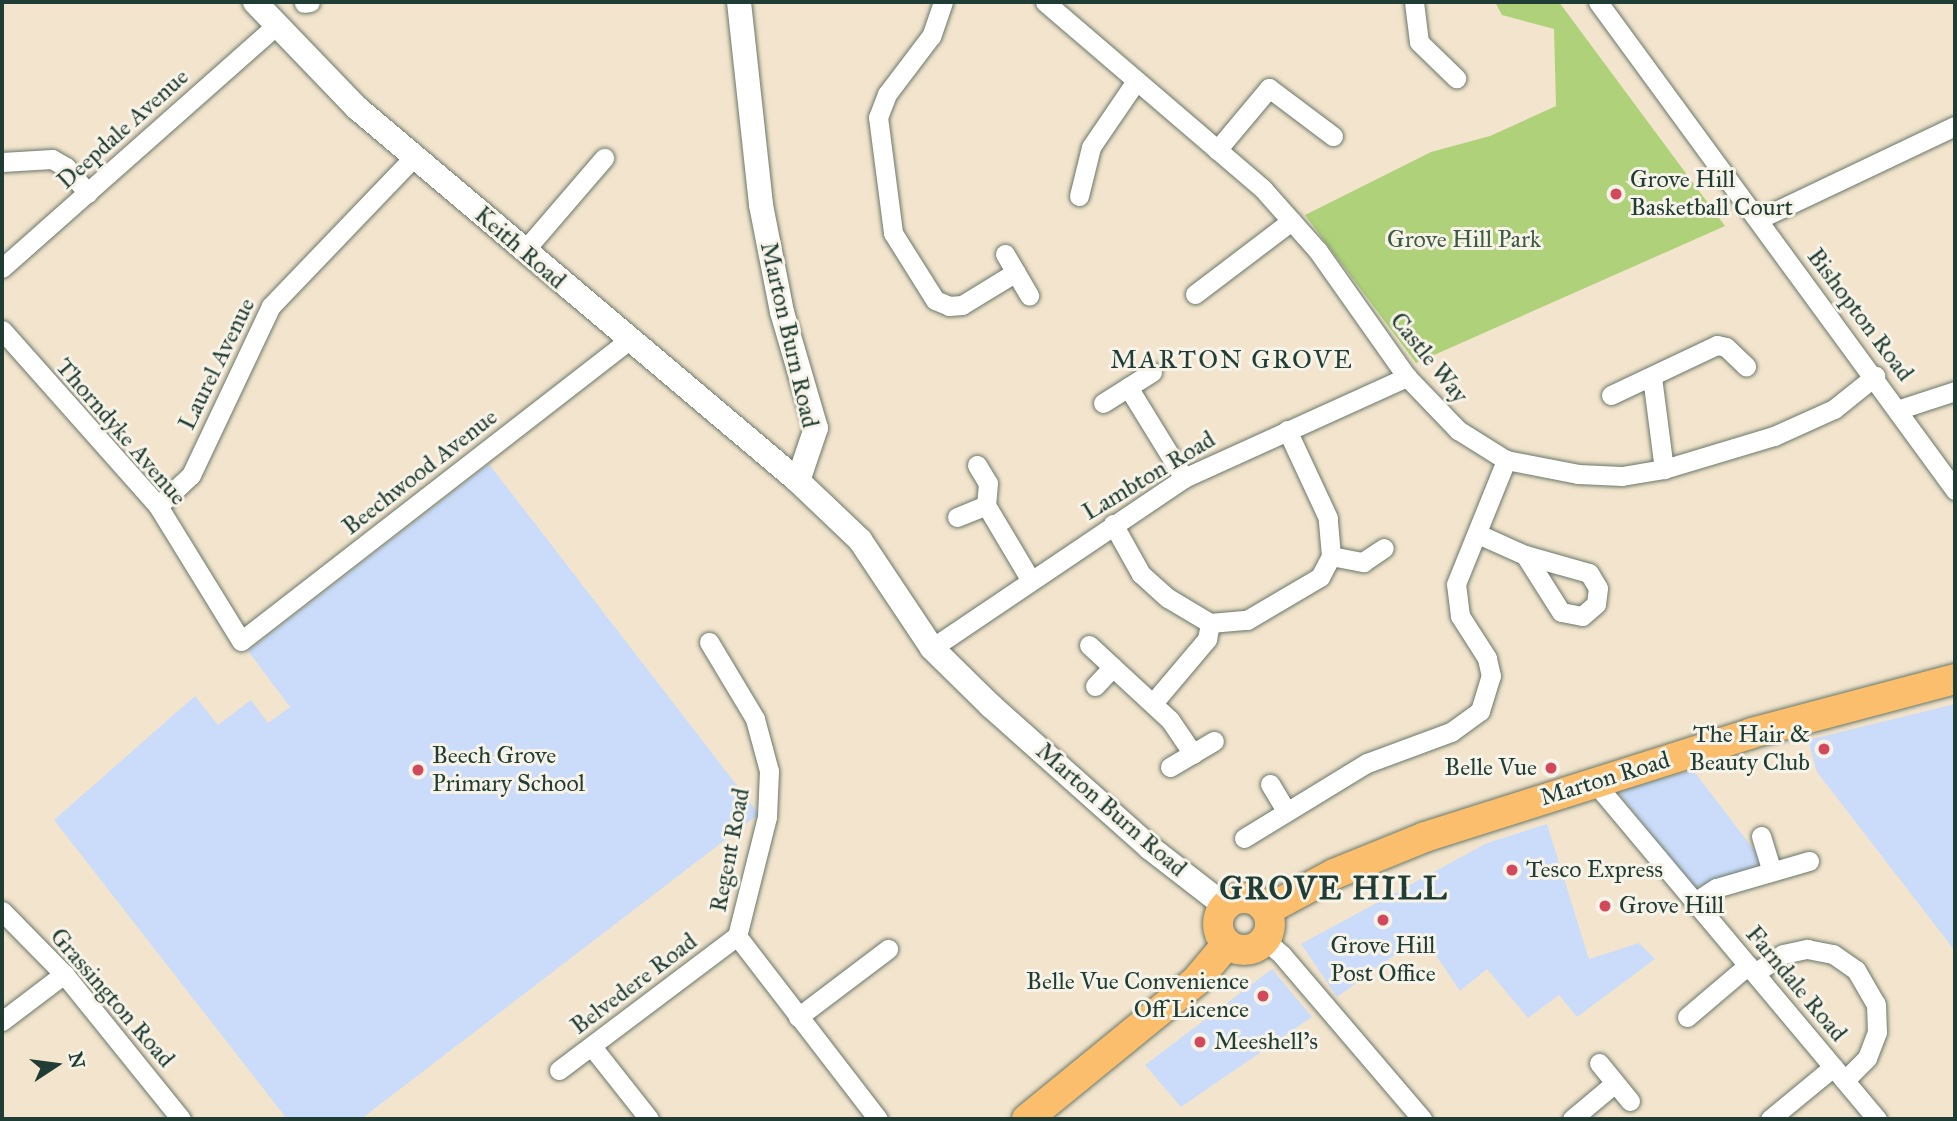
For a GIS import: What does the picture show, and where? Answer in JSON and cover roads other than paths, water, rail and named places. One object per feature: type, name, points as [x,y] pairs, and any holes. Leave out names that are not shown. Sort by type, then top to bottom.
[{"type":"main road","name":"Marton Road","points":[[1267,910],[1334,874],[1425,837],[1752,733],[1955,679]]},
{"type":"main road","points":[[1247,898],[1267,910],[1271,926],[1265,940],[1243,950],[1227,944],[1218,921],[1225,906],[1247,898]]},
{"type":"main road","points":[[1027,1119],[1196,981],[1227,944]]},
{"type":"street","name":"Keith Road","points":[[255,2],[326,79],[414,157],[798,481]]},
{"type":"street","name":"Marton Burn Road","points":[[739,2],[761,205],[782,312],[816,428],[798,481],[860,540],[932,648],[990,706],[1149,847],[1225,906]]},
{"type":"street","points":[[943,2],[930,36],[887,94],[878,117],[892,233],[935,300],[949,306],[961,305],[1016,272]]},
{"type":"street","name":"Castle Way","points":[[1045,2],[1263,189],[1318,251],[1407,377],[1458,430],[1506,460],[1578,474],[1622,476],[1664,468],[1774,436],[1834,409],[1875,376]]},
{"type":"street","points":[[1414,2],[1419,43],[1456,78]]},
{"type":"street","name":"Bishopton Road","points":[[1598,2],[1900,409],[1955,490]]},
{"type":"street","name":"Deepdale Avenue","points":[[2,268],[276,26]]},
{"type":"street","points":[[1079,197],[1091,147],[1136,81]]},
{"type":"street","points":[[1217,150],[1269,88],[1333,136]]},
{"type":"street","points":[[1759,219],[1955,126]]},
{"type":"street","name":"Laurel Avenue","points":[[158,506],[191,475],[271,306],[414,157]]},
{"type":"street","points":[[524,251],[604,158]]},
{"type":"street","points":[[2,162],[52,159],[66,167],[88,193]]},
{"type":"street","points":[[1195,293],[1291,221]]},
{"type":"street","points":[[1005,254],[1029,295]]},
{"type":"street","name":"Thorndyke Avenue","points":[[2,330],[158,506],[240,641]]},
{"type":"street","name":"Beechwood Avenue","points":[[240,641],[629,340]]},
{"type":"street","points":[[1611,395],[1717,345],[1726,347],[1745,366]]},
{"type":"street","points":[[1103,403],[1152,372]]},
{"type":"street","name":"Lambton Road","points":[[932,648],[1030,579],[1184,478],[1407,377]]},
{"type":"street","points":[[1652,377],[1664,468]]},
{"type":"street","points":[[1128,387],[1184,478]]},
{"type":"street","points":[[1900,409],[1955,391]]},
{"type":"street","points":[[1112,524],[1141,574],[1168,598],[1210,622],[1247,620],[1320,577],[1331,556],[1328,518],[1287,430]]},
{"type":"street","points":[[1244,838],[1367,763],[1451,732],[1480,710],[1488,695],[1489,667],[1456,600],[1456,584],[1479,534],[1506,460]]},
{"type":"street","points":[[977,465],[988,483],[986,505],[1030,579]]},
{"type":"street","points":[[957,517],[986,505]]},
{"type":"street","points":[[1479,534],[1525,555]]},
{"type":"street","points":[[1331,556],[1363,562],[1384,548]]},
{"type":"street","points":[[1153,703],[1208,639],[1210,622]]},
{"type":"street","name":"Regent Road","points":[[709,642],[755,719],[769,771],[767,817],[737,936],[878,1119]]},
{"type":"street","points":[[1089,645],[1153,703],[1193,754]]},
{"type":"street","points":[[1095,686],[1113,667]]},
{"type":"street","points":[[1170,767],[1214,741]]},
{"type":"street","name":"Farndale Road","points":[[1595,783],[1877,1119]]},
{"type":"street","points":[[1270,784],[1286,811]]},
{"type":"street","points":[[1761,836],[1772,871]]},
{"type":"street","points":[[1695,902],[1716,888],[1809,861]]},
{"type":"street","name":"Grassington Road","points":[[2,911],[64,974],[174,1117]]},
{"type":"street","name":"Belvedere Road","points":[[559,1070],[593,1048],[737,936]]},
{"type":"street","points":[[1265,940],[1282,955],[1423,1119]]},
{"type":"street","points":[[798,1017],[888,949]]},
{"type":"street","points":[[1687,1017],[1752,969],[1783,954],[1807,949],[1833,954],[1856,970],[1876,1003],[1877,1032],[1867,1058],[1770,1119]]},
{"type":"street","points":[[2,1021],[64,974]]},
{"type":"street","points":[[593,1048],[649,1119]]},
{"type":"street","points":[[1599,1063],[1630,1101]]},
{"type":"street","points":[[1572,1119],[1615,1083]]},
{"type":"place","name":"Grove Hill Basketball Court","points":[[1616,194]]},
{"type":"place","name":"The Hair & Beauty Club","points":[[1824,749]]},
{"type":"place","name":"Belle Vue","points":[[1551,768]]},
{"type":"place","name":"Beech Grove Primary School","points":[[418,770]]},
{"type":"place","name":"Tesco Express","points":[[1512,870]]},
{"type":"place","name":"Grove Hill","points":[[1605,906]]},
{"type":"place","name":"Grove Hill Post Office","points":[[1383,920]]},
{"type":"place","name":"Belle Vue Convenience Off Licence","points":[[1263,996]]},
{"type":"place","name":"Meeshell's","points":[[1200,1042]]},
{"type":"district","name":"MARTON GROVE","points":[[1232,360]]},
{"type":"district","name":"GROVE HILL","points":[[1334,889]]},
{"type":"park label","name":"Grove Hill Park","points":[[1464,240]]}]
